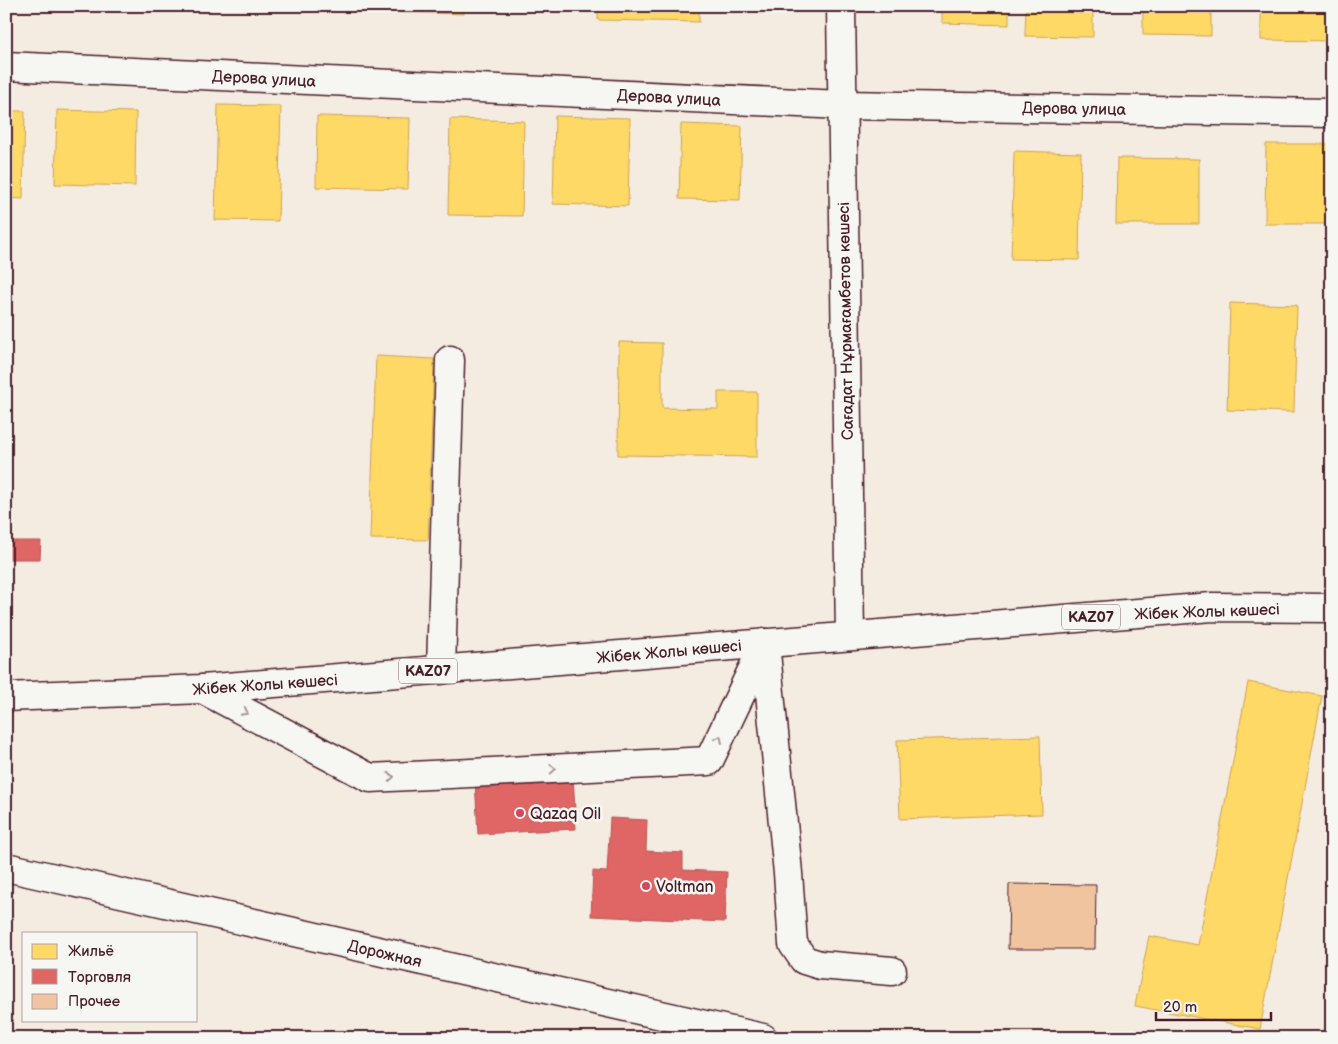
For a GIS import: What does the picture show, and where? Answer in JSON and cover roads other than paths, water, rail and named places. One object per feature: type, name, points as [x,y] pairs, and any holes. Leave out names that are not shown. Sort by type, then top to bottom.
[{"type":"main road","name":"Сағадат Нұрмағамбетов көшесі","points":[[841,6],[850,636]]},
{"type":"main road","name":"Дерова улица","points":[[6,66],[842,105],[1332,113]]},
{"type":"main road","points":[[441,670],[450,360]]},
{"type":"main road","name":"Жібек Жолы көшесі","points":[[6,697],[202,689],[1212,607],[1332,608]]},
{"type":"main road","points":[[202,689],[370,778],[709,761],[765,644]]},
{"type":"main road","points":[[765,644],[794,944],[804,960],[820,965],[892,972]]},
{"type":"main road","name":"Дорожная","points":[[6,867],[763,1038]]},
{"type":"place","name":"Qazaq Oil","points":[[520,813]]},
{"type":"place","name":"Voltman","points":[[646,886]]}]
